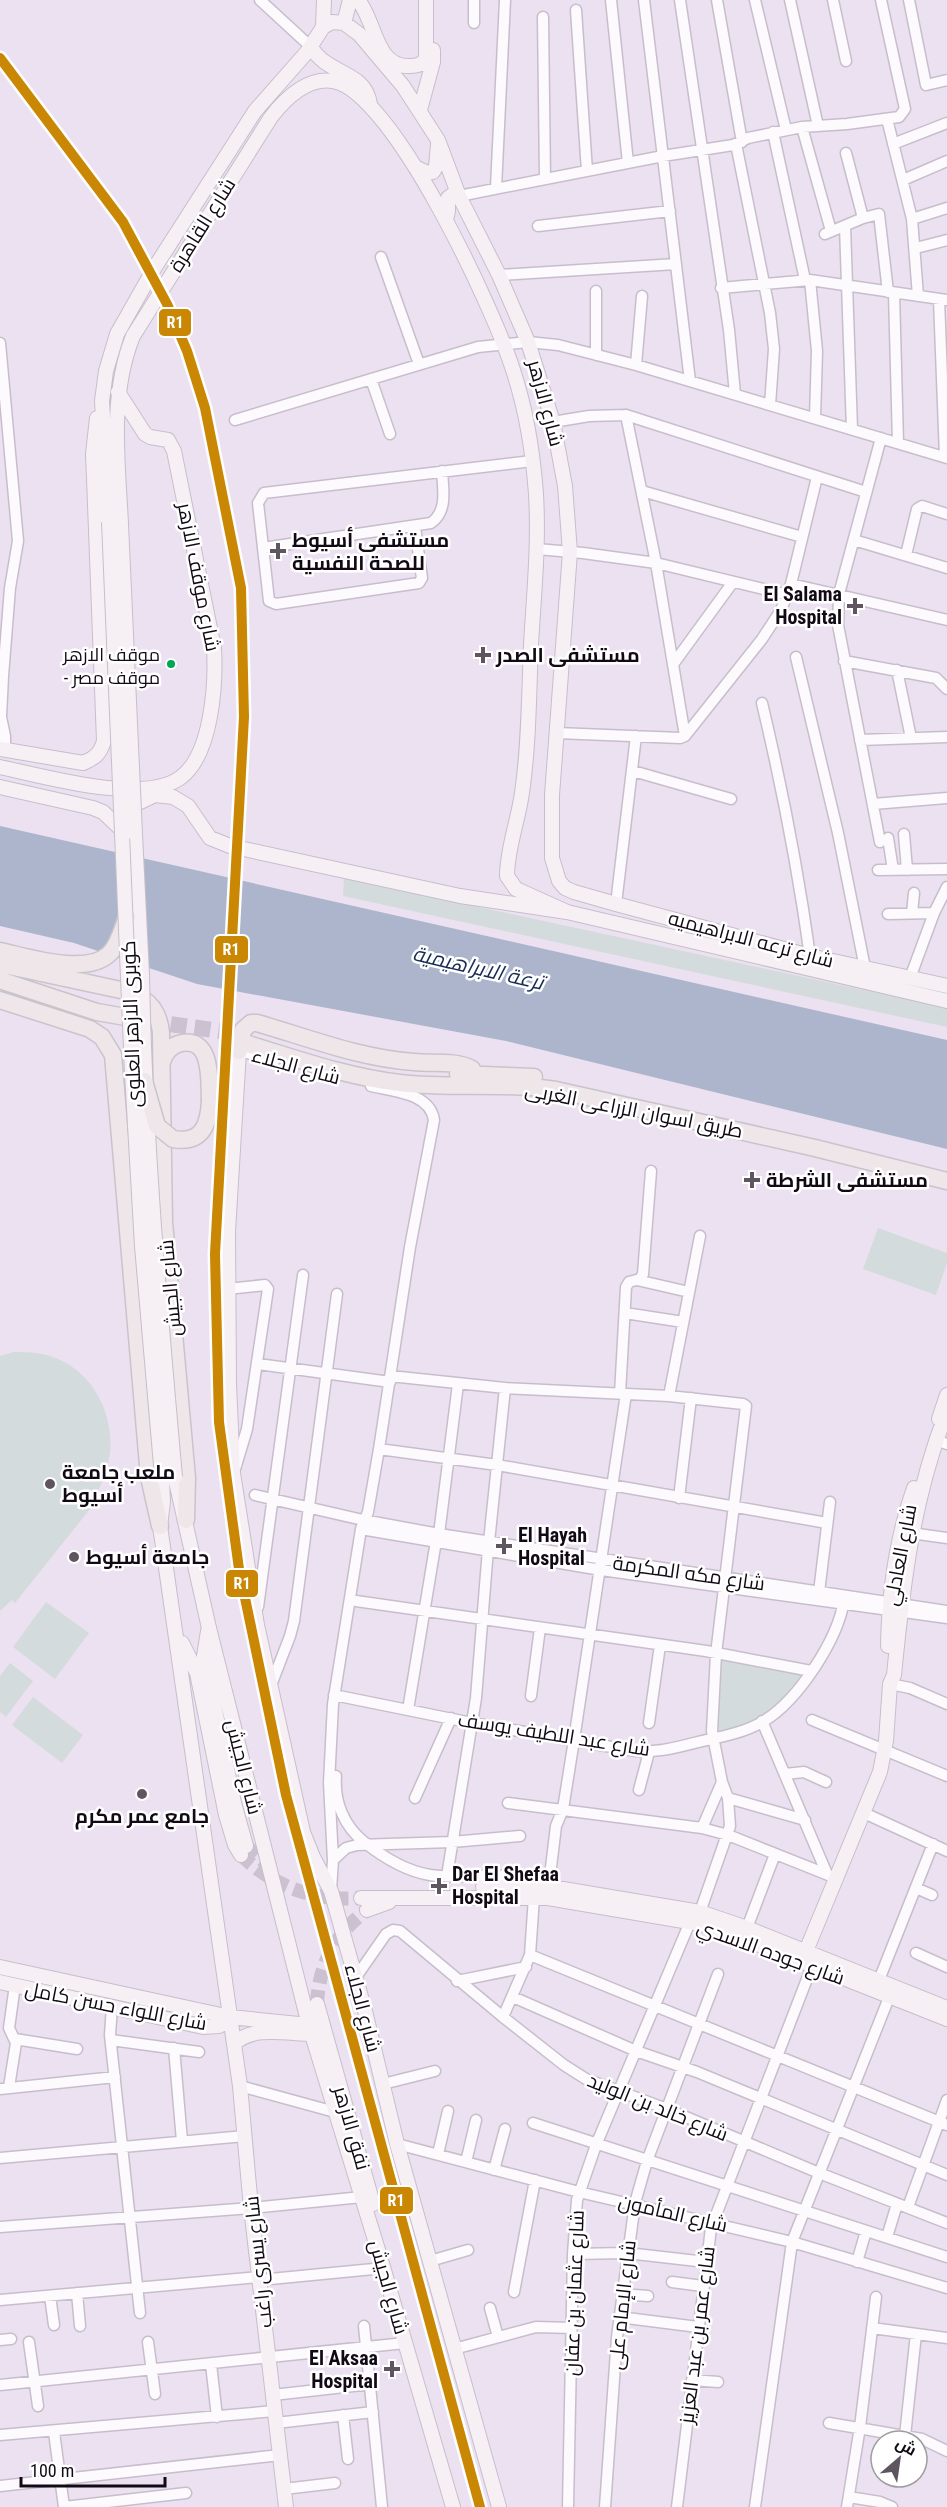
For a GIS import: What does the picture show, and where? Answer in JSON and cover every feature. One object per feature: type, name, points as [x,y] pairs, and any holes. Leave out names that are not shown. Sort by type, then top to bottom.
[{"type":"main road","points":[[324,0],[323,27],[311,47],[324,63],[362,85],[368,94],[370,106]]},
{"type":"main road","points":[[323,27],[337,21],[344,23],[350,0]]},
{"type":"main road","points":[[358,0],[367,12],[384,55],[400,67],[418,66],[426,59],[426,0]]},
{"type":"main road","points":[[420,110],[433,62],[432,0]]},
{"type":"main road","name":"شارع الازهر","points":[[344,23],[359,34],[420,110],[438,140],[459,196],[499,275],[528,342],[553,423],[565,486],[570,552],[551,825],[552,858],[559,881]]},
{"type":"main road","name":"شارع القاهرة","points":[[2,749],[83,763],[95,758],[100,751],[104,741],[93,454],[96,425],[111,352],[127,314],[243,128],[262,102],[311,47]]},
{"type":"main road","name":"شارع القاهرة","points":[[115,523],[118,392],[124,357],[133,336],[254,142],[288,97],[309,85],[332,81],[349,88],[370,106]]},
{"type":"main road","name":"شارع الازهر","points":[[370,106],[415,167],[446,220],[478,283],[504,343],[522,402],[536,496],[537,549],[522,793],[507,876],[516,889],[567,912]]},
{"type":"main road","points":[[415,167],[428,173],[433,172],[436,167],[438,140]]},
{"type":"main road","points":[[446,220],[448,198],[452,195],[459,196]]},
{"type":"main road","name":"شارع موقف الازهر","points":[[0,767],[112,789],[157,786],[180,778],[191,766],[206,733],[214,681],[208,654],[211,630],[185,534],[173,447],[164,438],[152,438],[145,434],[118,392]]},
{"type":"main road","name":"شارع القاهرة","points":[[102,401],[115,523]]},
{"type":"main road","name":"كوبرى الازهر العلوى","points":[[115,523],[134,805],[142,974],[144,1081],[168,1477],[160,1526]]},
{"type":"main road","name":"كوبرى الازهر العلوى","points":[[115,523],[126,917],[142,1235],[168,1477],[186,1520]]},
{"type":"main road","points":[[0,787],[93,808],[103,812],[123,832]]},
{"type":"main road","points":[[134,805],[156,795],[167,795],[188,806],[204,832],[218,843],[460,896],[567,912]]},
{"type":"main road","name":"شارع ترعه الابراهيميه","points":[[559,881],[565,888],[574,892],[616,904],[810,956],[947,986]]},
{"type":"main road","name":"شارع ترعه الابراهيميه","points":[[567,912],[947,999]]},
{"type":"main road","points":[[0,951],[83,965],[100,960],[114,948],[126,917]]},
{"type":"main road","points":[[0,964],[130,992],[147,1000],[147,1019]]},
{"type":"main road","points":[[0,980],[97,1012],[147,1019]]},
{"type":"main road","points":[[0,991],[101,1023],[147,1019]]},
{"type":"main road","name":"شارع الجيش","points":[[0,1000],[90,1029],[107,1042],[113,1055],[149,1478],[160,1526],[177,1636],[205,1836],[208,1876],[230,2018]]},
{"type":"main road","name":"شارع الجيش","points":[[147,1019],[160,1023],[164,1222],[187,1478],[186,1520],[209,1628],[310,2030],[384,2268],[453,2507]]},
{"type":"main road","name":"طريق اسوان الزراعى الغربى","points":[[251,1023],[257,1023],[352,1052],[413,1062],[461,1064],[477,1074],[513,1074],[548,1079],[941,1176],[556,1090],[522,1086],[427,1085],[386,1081],[314,1064],[246,1043],[243,1030],[251,1023]]},
{"type":"main road","points":[[144,1081],[157,1126],[173,1139],[193,1138],[204,1130],[209,1118],[210,1100],[207,1060],[200,1048],[187,1042],[178,1044],[165,1054],[162,1062]]},
{"type":"main road","name":"شارع الجلاء","points":[[246,1043],[231,1169],[227,1289],[233,1473],[257,1625],[269,1688],[307,1844],[331,1891],[356,1977],[398,2144],[499,2507]]},
{"type":"main road","points":[[116,1078],[131,1096],[139,1098],[147,1097],[153,1092],[161,1079]]},
{"type":"main road","name":"شارع العادلي","points":[[806,1951],[832,1876],[864,1813],[876,1783],[885,1751],[894,1608],[906,1512],[947,1395]]},
{"type":"main road","name":"شارع العادلي","points":[[894,1608],[911,1533],[941,1442],[947,1411]]},
{"type":"main road","points":[[177,1636],[197,1673],[226,1815],[235,1845],[243,1850],[203,1652],[209,1628]]},
{"type":"main road","name":"شارع جوده الاسدي","points":[[543,1894],[363,1899],[421,1888],[543,1894],[695,1917],[747,1928],[879,1980],[891,1991]]},
{"type":"main road","name":"شارع جوده الاسدي","points":[[695,1917],[812,1966],[946,2011]]},
{"type":"main road","name":"شارع اللواء حسن كامل","points":[[0,1967],[230,2018],[310,2030]]},
{"type":"main road","name":"شارع اللواء حسن كامل","points":[[0,1982],[209,2027],[219,2026],[230,2018]]},
{"type":"main road","name":"نفق الازهر","points":[[317,2004],[380,2227],[379,2253]]},
{"type":"main road","name":"شارع يسرى راغب","points":[[230,2018],[240,2086],[251,2208],[286,2507]]},
{"type":"main road","points":[[234,2044],[242,2037],[256,2033],[310,2030]]},
{"type":"street","points":[[260,0],[311,47]]},
{"type":"street","points":[[474,0],[474,23]]},
{"type":"street","points":[[496,188],[505,0]]},
{"type":"street","points":[[611,0],[628,163]]},
{"type":"street","points":[[644,0],[690,381]]},
{"type":"street","points":[[680,0],[729,330],[735,394]]},
{"type":"street","points":[[717,0],[774,349],[770,405]]},
{"type":"street","points":[[755,0],[786,130]]},
{"type":"street","points":[[790,0],[818,126]]},
{"type":"street","points":[[833,0],[846,61]]},
{"type":"street","points":[[459,196],[739,143],[748,138],[773,132],[900,116],[904,109],[881,0]]},
{"type":"street","points":[[909,0],[926,86],[947,80]]},
{"type":"street","points":[[576,10],[587,171]]},
{"type":"street","points":[[543,17],[545,179]]},
{"type":"street","points":[[887,119],[912,219],[918,296]]},
{"type":"street","points":[[893,144],[947,123]]},
{"type":"street","points":[[802,127],[828,232],[879,214],[891,292],[898,443]]},
{"type":"street","points":[[773,132],[807,280],[817,351],[815,418]]},
{"type":"street","points":[[846,153],[863,218]]},
{"type":"street","points":[[903,180],[947,161]]},
{"type":"street","points":[[912,219],[947,208]]},
{"type":"street","points":[[538,226],[670,211]]},
{"type":"street","points":[[845,226],[852,429]]},
{"type":"street","points":[[916,248],[947,240]]},
{"type":"street","points":[[381,257],[419,364]]},
{"type":"street","points":[[499,275],[676,264]]},
{"type":"street","points":[[235,420],[478,347],[528,342],[558,345],[636,365],[946,457],[943,299],[807,280],[721,288]]},
{"type":"street","points":[[596,355],[597,291]]},
{"type":"street","points":[[636,365],[642,296]]},
{"type":"street","points":[[0,343],[18,541],[9,598],[1,717],[5,736],[2,749]]},
{"type":"street","points":[[371,379],[390,434]]},
{"type":"street","points":[[626,415],[656,563],[686,735]]},
{"type":"street","points":[[553,423],[589,416],[626,415],[866,492]]},
{"type":"street","points":[[881,438],[839,594],[838,625],[873,804],[893,870]]},
{"type":"street","points":[[415,527],[422,578],[418,583],[273,604],[269,601],[258,503],[261,496],[267,492],[532,461]]},
{"type":"street","points":[[263,548],[431,523],[441,511],[442,471]]},
{"type":"street","points":[[557,732],[680,738],[686,735],[762,639],[789,590],[817,477]]},
{"type":"street","points":[[642,491],[802,537]]},
{"type":"street","points":[[906,555],[917,508],[922,506],[947,514]]},
{"type":"street","points":[[854,540],[947,568]]},
{"type":"street","points":[[537,549],[656,563],[734,582],[839,594],[947,620]]},
{"type":"street","points":[[674,663],[734,582]]},
{"type":"street","points":[[796,657],[838,833],[865,968]]},
{"type":"street","points":[[844,661],[929,676],[944,685]]},
{"type":"street","points":[[897,670],[910,738]]},
{"type":"street","points":[[762,703],[782,786],[798,870],[810,956]]},
{"type":"street","points":[[616,904],[636,736]]},
{"type":"street","points":[[860,740],[947,737]]},
{"type":"street","points":[[633,771],[731,799]]},
{"type":"street","points":[[873,804],[947,798]]},
{"type":"street","points":[[904,834],[907,870]]},
{"type":"street","points":[[878,870],[947,869]]},
{"type":"street","points":[[910,978],[934,913],[946,889]]},
{"type":"street","points":[[912,914],[914,893]]},
{"type":"street","points":[[888,914],[934,913]]},
{"type":"street","name":"شارع الجلاء","points":[[246,1043],[418,1098],[429,1106],[434,1120],[410,1247],[379,1449],[337,1696],[328,1783],[333,1860],[331,1891]]},
{"type":"street","points":[[637,1280],[643,1274],[651,1171]]},
{"type":"street","points":[[669,1396],[700,1236]]},
{"type":"street","points":[[257,1625],[259,1592],[303,1275]]},
{"type":"street","points":[[503,2017],[530,1955],[557,1823],[563,1809],[614,1487],[623,1394],[624,1313],[627,1284],[637,1280],[689,1292]]},
{"type":"street","points":[[227,1289],[265,1285],[268,1287],[245,1439],[233,1473]]},
{"type":"street","points":[[269,1688],[292,1629],[337,1294]]},
{"type":"street","points":[[624,1313],[683,1322]]},
{"type":"street","points":[[258,1364],[390,1379],[692,1398],[680,1498]]},
{"type":"street","points":[[408,1710],[437,1538],[458,1384]]},
{"type":"street","points":[[447,1876],[472,1723],[505,1388]]},
{"type":"street","name":"شارع عثمان بن عفان","points":[[568,2507],[573,2254],[575,2209],[579,2192],[618,2092],[695,1917],[728,1835],[730,1817],[728,1798],[712,1738],[716,1654],[747,1408],[743,1404],[692,1398]]},
{"type":"street","points":[[379,1449],[497,1465],[827,1523]]},
{"type":"street","name":"شارع مكه المكرمة","points":[[255,1495],[437,1538],[601,1565],[844,1600],[947,1618]]},
{"type":"street","points":[[819,1592],[830,1502]]},
{"type":"street","name":"شارع الجلاء","points":[[366,1523],[356,1601],[337,1696],[336,1792],[347,1822],[369,1846]]},
{"type":"street","points":[[911,1533],[947,1538]]},
{"type":"street","name":"شارع مكه المكرمة","points":[[724,1583],[819,1592],[844,1600]]},
{"type":"street","name":"شارع عبد اللطيف يوسف","points":[[337,1696],[472,1723],[649,1752],[745,1730],[762,1722],[781,1707],[811,1671],[831,1636],[844,1600]]},
{"type":"street","points":[[356,1601],[660,1645],[811,1671]]},
{"type":"street","name":"شارع مكه المكرمة","points":[[894,1608],[947,1611]]},
{"type":"street","points":[[531,1696],[540,1628]]},
{"type":"street","points":[[649,1724],[660,1645]]},
{"type":"street","points":[[890,1684],[910,1688],[947,1704]]},
{"type":"street","points":[[415,1798],[450,1718]]},
{"type":"street","points":[[812,1720],[947,1776]]},
{"type":"street","points":[[762,1722],[832,1876]]},
{"type":"street","points":[[639,1790],[649,1752]]},
{"type":"street","points":[[785,1774],[804,1772],[826,1782]]},
{"type":"street","points":[[702,1828],[722,1782]]},
{"type":"street","points":[[728,1798],[805,1820]]},
{"type":"street","points":[[508,1803],[702,1828],[728,1835],[832,1876]]},
{"type":"street","points":[[864,1813],[947,1851]]},
{"type":"street","points":[[333,1860],[346,1848],[357,1845],[452,1842],[520,1836]]},
{"type":"street","points":[[879,1980],[933,1844]]},
{"type":"street","name":"شارع جوده الاسدي","points":[[369,1846],[401,1866],[419,1872],[447,1876],[524,1877],[537,1880],[543,1894]]},
{"type":"street","points":[[747,1928],[775,1854]]},
{"type":"street","points":[[916,1888],[932,1895]]},
{"type":"street","name":"شارع خالد بن الوليد","points":[[356,1977],[386,1934],[397,1930],[503,2017],[575,2072],[618,2092],[667,2109],[819,2173],[947,2223]]},
{"type":"street","points":[[916,1953],[947,1967]]},
{"type":"street","points":[[530,1955],[943,2123]]},
{"type":"street","name":"شارع عمر بن عبد العزيز","points":[[677,2507],[706,2262],[713,2222],[812,1966]]},
{"type":"street","points":[[457,1980],[526,1967]]},
{"type":"street","name":"شارع الإمام على","points":[[605,2507],[619,2317],[634,2203],[718,1974]]},
{"type":"street","points":[[15,1985],[5,2018],[15,2039],[4,2088],[115,2077]]},
{"type":"street","points":[[754,2507],[792,2242],[891,1991]]},
{"type":"street","points":[[513,1997],[636,2051],[760,2098],[947,2175]]},
{"type":"street","points":[[112,2006],[111,2040],[140,2313]]},
{"type":"street","points":[[15,2039],[77,2049]]},
{"type":"street","points":[[111,2040],[199,2052]]},
{"type":"street","points":[[174,2048],[182,2141]]},
{"type":"street","points":[[383,2084],[435,2072]]},
{"type":"street","points":[[240,2086],[335,2112]]},
{"type":"street","points":[[887,2237],[943,2123],[947,2100]]},
{"type":"street","points":[[438,2154],[448,2112]]},
{"type":"street","points":[[466,2162],[476,2120]]},
{"type":"street","points":[[533,2123],[947,2257]]},
{"type":"street","points":[[494,2169],[505,2128]]},
{"type":"street","points":[[0,2158],[245,2136]]},
{"type":"street","name":"شارع المأمون","points":[[398,2144],[579,2192],[634,2203],[792,2242],[947,2288]]},
{"type":"street","points":[[514,2292],[535,2180]]},
{"type":"street","points":[[0,2227],[362,2197]]},
{"type":"street","points":[[857,2262],[866,2231]]},
{"type":"street","points":[[430,2261],[468,2250]]},
{"type":"street","points":[[573,2254],[627,2253],[706,2262]]},
{"type":"street","points":[[0,2300],[384,2268]]},
{"type":"street","points":[[672,2282],[703,2286]]},
{"type":"street","points":[[77,2294],[80,2326]]},
{"type":"street","points":[[622,2294],[648,2296]]},
{"type":"street","points":[[50,2296],[54,2325]]},
{"type":"street","points":[[876,2297],[848,2502],[880,2502],[892,2507]]},
{"type":"street","points":[[490,2308],[498,2337]]},
{"type":"street","points":[[619,2317],[698,2327]]},
{"type":"street","points":[[364,2326],[368,2347],[382,2507]]},
{"type":"street","points":[[454,2349],[542,2326],[572,2328]]},
{"type":"street","points":[[872,2328],[947,2338]]},
{"type":"street","points":[[905,2429],[916,2334]]},
{"type":"street","points":[[28,2342],[38,2406]]},
{"type":"street","points":[[148,2342],[155,2394]]},
{"type":"street","points":[[0,2385],[405,2343]]},
{"type":"street","points":[[211,2364],[217,2417]]},
{"type":"street","points":[[692,2380],[718,2382]]},
{"type":"street","points":[[273,2395],[371,2384]]},
{"type":"street","points":[[0,2435],[217,2417],[343,2415],[373,2412]]},
{"type":"street","points":[[343,2415],[348,2459]]},
{"type":"street","points":[[829,2423],[870,2429]]},
{"type":"street","points":[[54,2432],[64,2507],[138,2503],[186,2493]]},
{"type":"street","points":[[929,2441],[947,2451]]},
{"type":"street","points":[[0,2486],[280,2455]]},
{"type":"street","points":[[284,2489],[335,2484]]},
{"type":"street","points":[[162,2507],[166,2496]]},
{"type":"shaded area","points":[[344,878],[947,1008],[947,1027],[343,896]]},
{"type":"shaded area","points":[[878,1228],[947,1253],[947,1263],[936,1295],[863,1269]]},
{"type":"shaded area","name":"ملعب جامعة أسيوط","points":[[13,1352],[50,1356],[67,1363],[81,1374],[101,1402],[110,1436],[110,1454],[104,1478],[95,1496],[98,1499],[15,1603],[12,1600],[0,1611],[0,1356]]},
{"type":"shaded area","points":[[46,1602],[89,1633],[55,1679],[13,1647]]},
{"type":"shaded area","points":[[716,1655],[810,1672],[764,1720],[713,1738]]},
{"type":"shaded area","points":[[10,1663],[33,1681],[6,1717],[0,1712],[0,1676]]},
{"type":"shaded area","points":[[33,1697],[83,1735],[62,1763],[12,1725]]},
{"type":"water","name":"ترعة الابراهيمية","points":[[0,826],[947,1040],[947,1149],[506,1041],[197,984],[74,943],[0,926]]},
{"type":"tunnel","points":[[147,1021],[250,1035]]},
{"type":"tunnel","points":[[246,1846],[274,1870]]},
{"type":"tunnel","points":[[241,1855],[268,1876],[296,1890],[327,1897],[361,1898]]},
{"type":"tunnel","points":[[317,2004],[321,1976],[331,1951],[346,1929],[367,1910]]},
{"type":"transit line","name":"R1","points":[[0,58],[123,222],[167,304],[187,351],[205,408],[241,588],[244,717],[215,1254],[219,1422],[239,1569],[286,1795],[480,2507]]},
{"type":"place","name":"مستشفى أسيوط للصحة النفسية","points":[[278,551]]},
{"type":"place","name":"El Salama Hospital","points":[[855,606]]},
{"type":"place","name":"مستشفى الصدر","points":[[483,655]]},
{"type":"place","name":"موقف الازهر - موقف مصر","points":[[171,664]]},
{"type":"place","name":"مستشفى الشرطة","points":[[752,1180]]},
{"type":"place","name":"ملعب جامعة أسيوط","points":[[50,1484]]},
{"type":"place","name":"El Hayah Hospital","points":[[504,1546]]},
{"type":"place","name":"جامعة أسيوط","points":[[74,1557]]},
{"type":"place","name":"جامع عمر مكرم","points":[[142,1794]]},
{"type":"place","name":"Dar El Shefaa Hospital","points":[[439,1886]]},
{"type":"place","name":"El Aksaa Hospital","points":[[392,2369]]}]
